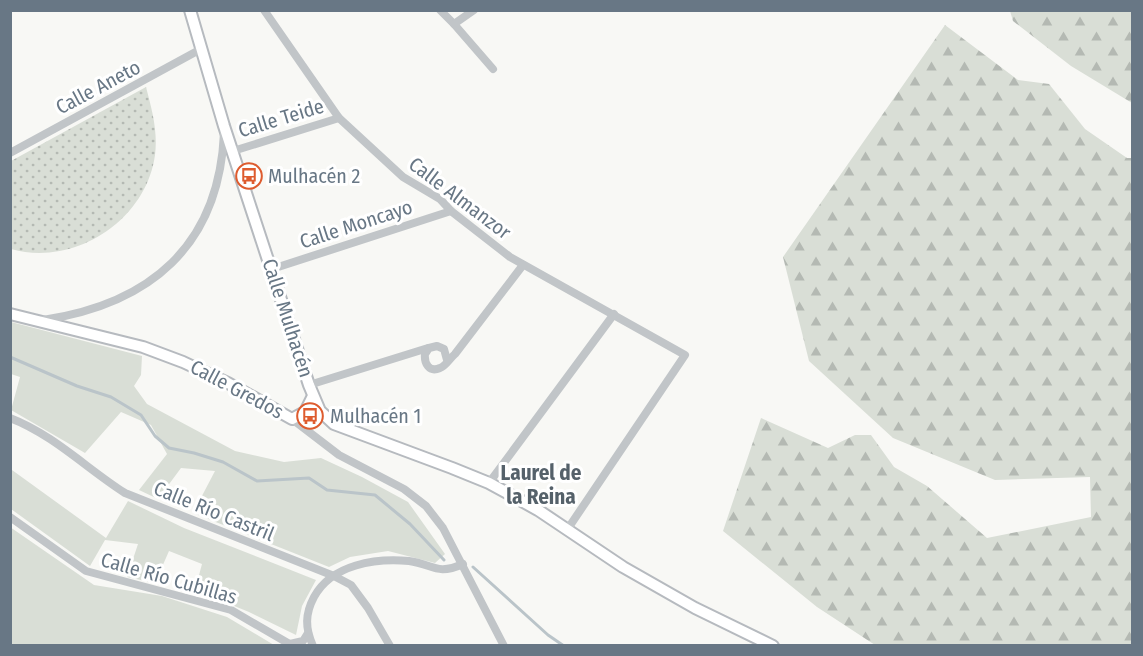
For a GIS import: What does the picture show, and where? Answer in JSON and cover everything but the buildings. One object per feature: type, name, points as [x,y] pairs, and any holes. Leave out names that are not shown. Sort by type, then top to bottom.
[{"type":"street","name":"Calle Mulhacén","points":[[190,10],[224,126],[309,385],[320,411],[333,424],[489,483],[538,510],[623,567],[695,608],[773,645]]},
{"type":"street","name":"Calle Almanzor","points":[[264,10],[339,118],[403,177],[440,199],[451,211],[523,265],[685,355],[567,530]]},
{"type":"street","points":[[440,10],[493,69]]},
{"type":"street","points":[[454,24],[474,10]]},
{"type":"street","name":"Calle Aneto","points":[[10,153],[201,49]]},
{"type":"street","name":"Calle Teide","points":[[233,151],[339,118]]},
{"type":"street","points":[[35,321],[67,317],[121,298],[145,285],[176,259],[196,232],[213,195],[223,161],[224,126]]},
{"type":"street","name":"Calle Moncayo","points":[[272,269],[451,211]]},
{"type":"street","points":[[429,348],[424,358],[430,368],[441,368],[455,354],[523,265]]},
{"type":"street","name":"Calle Gredos","points":[[10,314],[143,347],[183,362],[228,383],[292,419],[339,454],[404,489],[426,506],[444,528],[504,645]]},
{"type":"street","points":[[489,483],[614,314]]},
{"type":"street","points":[[309,385],[429,348],[441,347],[446,352],[447,360]]},
{"type":"street","points":[[292,419],[305,412],[313,396]]},
{"type":"street","name":"Calle Río Castril","points":[[10,418],[64,447],[125,494],[351,585],[390,645]]},
{"type":"street","name":"Calle Río Cubillas","points":[[10,518],[86,571],[231,610],[291,645]]},
{"type":"street","points":[[313,645],[308,633],[308,609],[318,590],[333,576],[358,564],[384,560],[412,561],[435,569],[449,570],[463,564]]},
{"type":"street","points":[[291,645],[303,641],[308,633]]},
{"type":"green space","points":[[1010,11],[1132,11],[1132,103],[1071,66],[1013,21]]},
{"type":"green space","points":[[945,25],[1018,80],[1049,84],[1085,129],[1127,158],[1132,158],[1132,645],[875,645],[817,607],[723,531],[761,418],[828,448],[855,435],[871,435],[894,467],[927,486],[987,538],[1091,517],[1090,477],[995,480],[893,438],[809,361],[783,257]]},
{"type":"green space","points":[[146,87],[154,121],[156,146],[149,179],[138,200],[103,234],[82,245],[59,251],[35,253],[11,249],[11,161]]},
{"type":"green space","points":[[11,322],[142,356],[141,375],[134,386],[147,404],[235,451],[284,462],[321,458],[362,477],[408,502],[445,554],[435,563],[388,551],[350,557],[329,567],[193,513],[215,471],[181,468],[158,499],[139,490],[167,454],[151,425],[121,412],[85,453],[11,410],[20,377],[11,374]]},
{"type":"green space","points":[[12,470],[106,538],[128,501],[184,528],[316,580],[302,606],[296,635],[249,612],[195,590],[202,564],[169,551],[155,583],[127,577],[138,544],[105,540],[90,566],[11,509]]},
{"type":"green space","points":[[10,527],[94,585],[162,596],[227,617],[274,645],[11,645]]},
{"type":"waterway","points":[[10,357],[77,386],[111,397],[141,415],[155,436],[169,448],[223,462],[257,481],[309,478],[327,490],[375,495],[410,524],[444,560]]},
{"type":"waterway","points":[[473,567],[548,635],[564,646]]},
{"type":"place","name":"Mulhacén 2","points":[[249,176]]},
{"type":"place","name":"Mulhacén 1","points":[[310,416]]},
{"type":"district","name":"Laurel de la Reina","points":[[541,485]]}]
